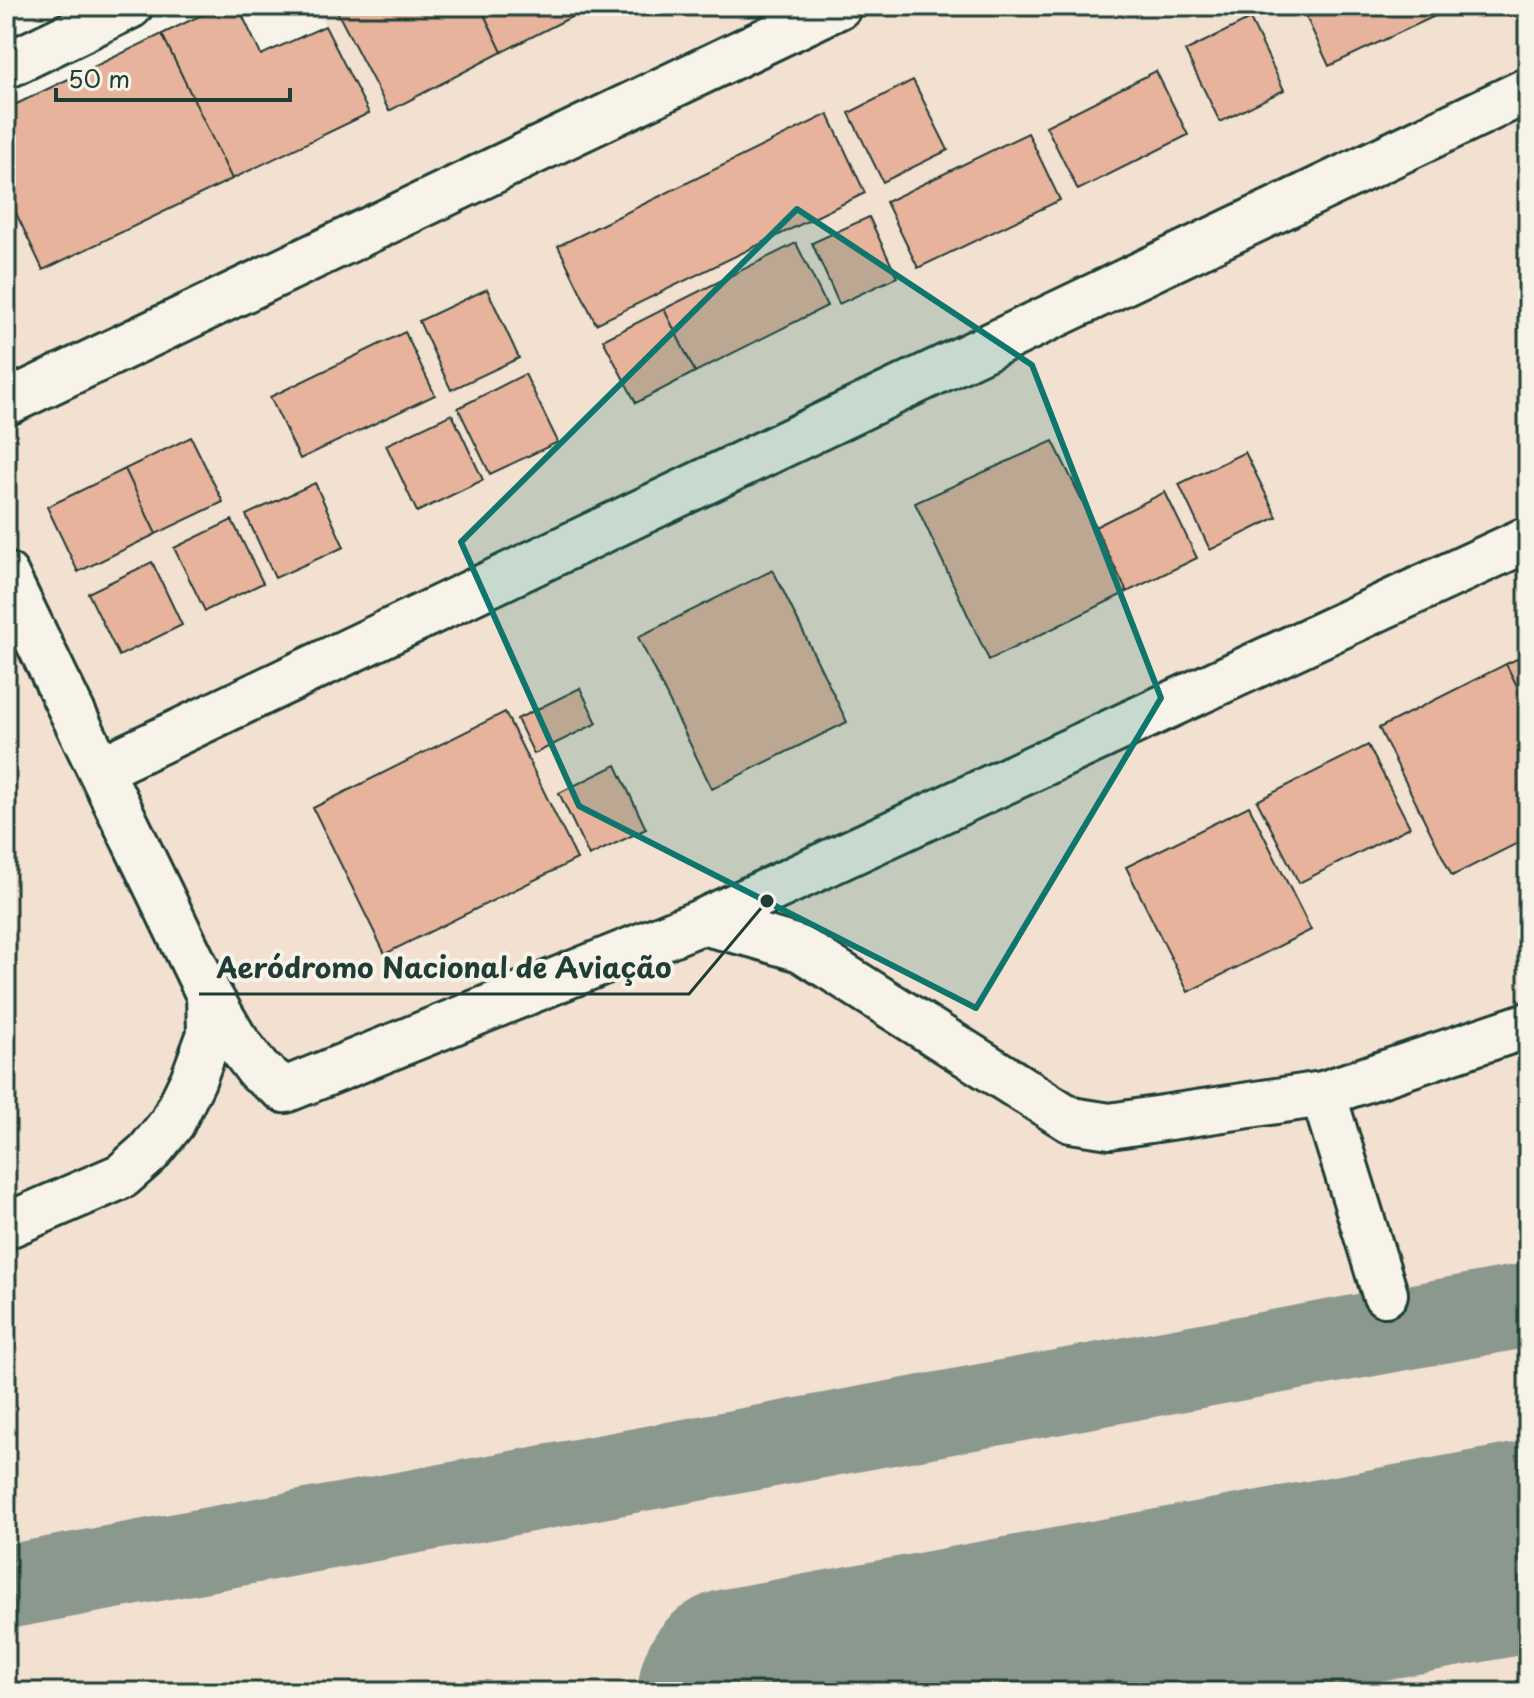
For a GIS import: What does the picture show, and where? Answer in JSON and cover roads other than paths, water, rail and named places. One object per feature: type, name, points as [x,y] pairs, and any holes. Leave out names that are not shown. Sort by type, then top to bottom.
[{"type":"street","points":[[6,66],[130,6]]},
{"type":"street","points":[[6,403],[839,6]]},
{"type":"street","points":[[101,769],[1528,90]]},
{"type":"street","points":[[10,596],[101,769],[209,995],[234,1038],[259,1071],[285,1090],[701,922],[1528,539]]},
{"type":"street","points":[[701,922],[801,949],[1071,1120],[1110,1126],[1323,1094],[1528,1025]]},
{"type":"street","points":[[6,1226],[122,1176],[148,1153],[172,1123],[193,1080],[210,1034],[209,995]]},
{"type":"street","points":[[1323,1094],[1385,1294]]},
{"type":"place","name":"Aeródromo Nacional de Aviação","points":[[767,901]]}]
